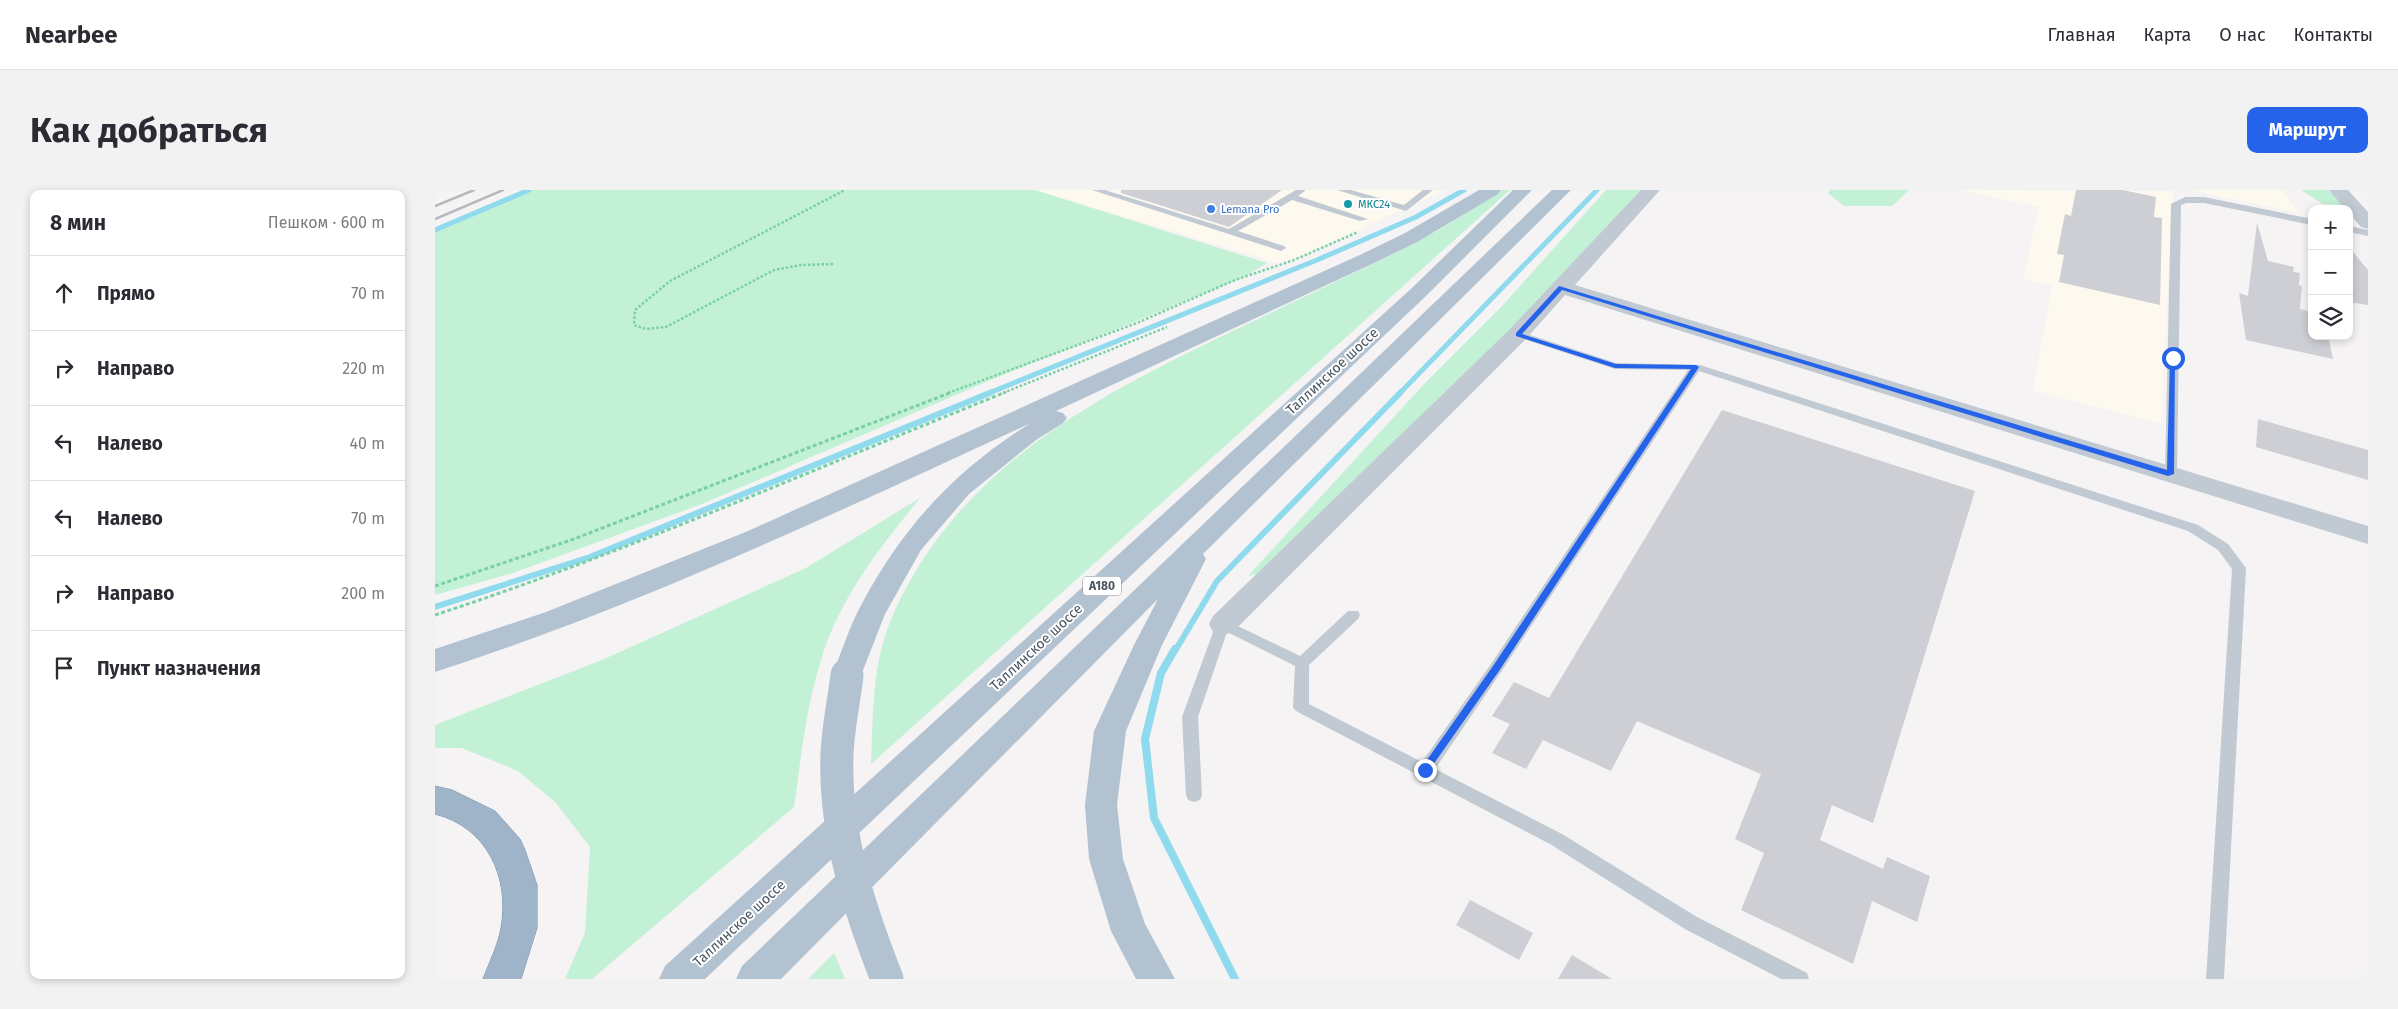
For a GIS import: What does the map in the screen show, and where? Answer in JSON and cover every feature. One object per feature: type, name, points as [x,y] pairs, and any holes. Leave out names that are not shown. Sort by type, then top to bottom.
[{"type":"highway","points":[[435,800],[483,821],[508,850],[520,885],[519,928],[502,979]]},
{"type":"main road","points":[[435,661],[556,620],[757,538],[1230,323],[1412,237],[1492,190]]},
{"type":"main road","name":"Таллинское шоссе","points":[[678,979],[1420,290],[1523,190]]},
{"type":"main road","points":[[755,979],[1205,535],[1563,190]]},
{"type":"main road","points":[[887,979],[871,939],[842,832],[837,756],[847,675],[871,613],[911,544],[960,488],[1028,435],[1078,404],[1230,323]]},
{"type":"main road","points":[[1156,979],[1129,931],[1106,859],[1101,805],[1106,755],[1111,731],[1128,688],[1205,535]]},
{"type":"street","points":[[1223,624],[1518,334],[1651,190]]},
{"type":"street","points":[[2338,190],[2368,223]]},
{"type":"street","points":[[1561,288],[2368,535]]},
{"type":"lane","points":[[1096,190],[1281,248]]},
{"type":"lane","points":[[1230,232],[1302,190]]},
{"type":"lane","points":[[1341,190],[1406,208],[1429,190]]},
{"type":"lane","points":[[1292,197],[1363,219]]},
{"type":"lane","points":[[2171,474],[2176,204],[2185,200],[2204,200],[2308,221]]},
{"type":"lane","points":[[2353,230],[2368,233]]},
{"type":"lane","points":[[1518,334],[1615,366],[1696,367],[1785,394],[2193,528],[2223,547],[2239,568],[2215,979]]},
{"type":"lane","points":[[1425,770],[1496,668],[1696,367]]},
{"type":"lane","points":[[1353,614],[1302,663],[1301,707],[1556,839],[1691,923],[1800,979]]},
{"type":"lane","points":[[1194,795],[1190,717],[1223,624],[1302,663]]},
{"type":"path","points":[[833,264],[801,265],[775,270],[666,327],[646,329],[634,325],[635,310],[670,281],[845,190]]},
{"type":"path","points":[[435,586],[574,539],[1012,368],[1137,323],[1235,280],[1294,260],[1363,230]]},
{"type":"path","points":[[435,615],[570,570],[691,523],[1174,324]]},
{"type":"shaded area","points":[[1035,190],[1446,190],[1282,264]]},
{"type":"shaded area","points":[[1959,190],[2173,191],[2161,424],[2033,390],[2052,286],[2023,279],[2039,207]]},
{"type":"shaded area","points":[[2190,190],[2282,190],[2299,213]]},
{"type":"green space","points":[[529,190],[1035,190],[1267,263],[1242,278],[993,379],[702,504],[513,573],[435,595],[435,230]]},
{"type":"green space","points":[[1502,190],[1510,190],[871,764],[874,699],[878,667],[885,636],[892,617],[920,564],[950,523],[984,486],[1022,453],[1063,423],[1106,397],[1150,372],[1439,230]]},
{"type":"green space","points":[[1606,190],[1642,190],[1516,324],[1435,401],[1406,435],[1265,572],[1248,576],[1426,382],[1503,305]]},
{"type":"green space","points":[[1830,190],[1909,190],[1892,206],[1844,206],[1828,193]]},
{"type":"green space","points":[[2301,190],[2329,190],[2343,205],[2323,204]]},
{"type":"green space","points":[[920,498],[862,574],[838,616],[829,638],[811,696],[794,807],[592,979],[565,979],[585,933],[590,847],[556,803],[518,771],[462,748],[435,748],[435,725],[602,660],[806,568]]},
{"type":"green space","points":[[834,953],[845,979],[808,979]]},
{"type":"building","name":"Lemana Pro","points":[[1121,190],[1282,190],[1229,227],[1121,193]]},
{"type":"building","points":[[2076,190],[2123,190],[2156,197],[2154,217],[2162,218],[2160,305],[2059,282],[2064,255],[2057,254],[2065,214],[2071,216]]},
{"type":"building","points":[[2257,223],[2268,261],[2294,267],[2293,272],[2300,273],[2299,285],[2302,286],[2300,309],[2308,311],[2308,340],[2329,340],[2333,359],[2246,340],[2239,293],[2248,296]]},
{"type":"building","points":[[2353,252],[2368,270],[2368,305],[2353,303]]},
{"type":"building","points":[[1722,410],[1975,491],[1873,823],[1832,805],[1820,840],[1883,869],[1887,857],[1930,876],[1917,922],[1872,901],[1853,964],[1741,910],[1764,853],[1735,839],[1761,774],[1637,721],[1611,771],[1543,740],[1526,769],[1492,753],[1510,724],[1492,716],[1514,682],[1549,698]]},
{"type":"building","points":[[2258,419],[2368,450],[2368,480],[2256,447]]},
{"type":"building","points":[[1470,900],[1533,933],[1519,960],[1456,925]]},
{"type":"building","points":[[1572,955],[1612,979],[1558,979]]},
{"type":"waterway","points":[[435,230],[529,190]]},
{"type":"waterway","points":[[989,393],[1317,260],[1416,217],[1464,190]]},
{"type":"waterway","points":[[1400,393],[1597,190]]},
{"type":"waterway","points":[[435,607],[590,557],[992,392]]},
{"type":"waterway","points":[[1175,651],[1217,581],[1401,392]]},
{"type":"waterway","points":[[1175,649],[1161,673],[1145,739],[1154,818],[1235,979]]},
{"type":"railway","points":[[435,206],[474,190]]},
{"type":"railway","points":[[435,219],[503,190]]},
{"type":"place","name":"МКС24","points":[[1348,204]]},
{"type":"place","name":"Lemana Pro","points":[[1211,209]]},
{"type":"route","points":[[1425,770],[1496,668],[1696,367],[1615,366],[1518,334],[1561,288],[2171,474],[2173,358]]}]
